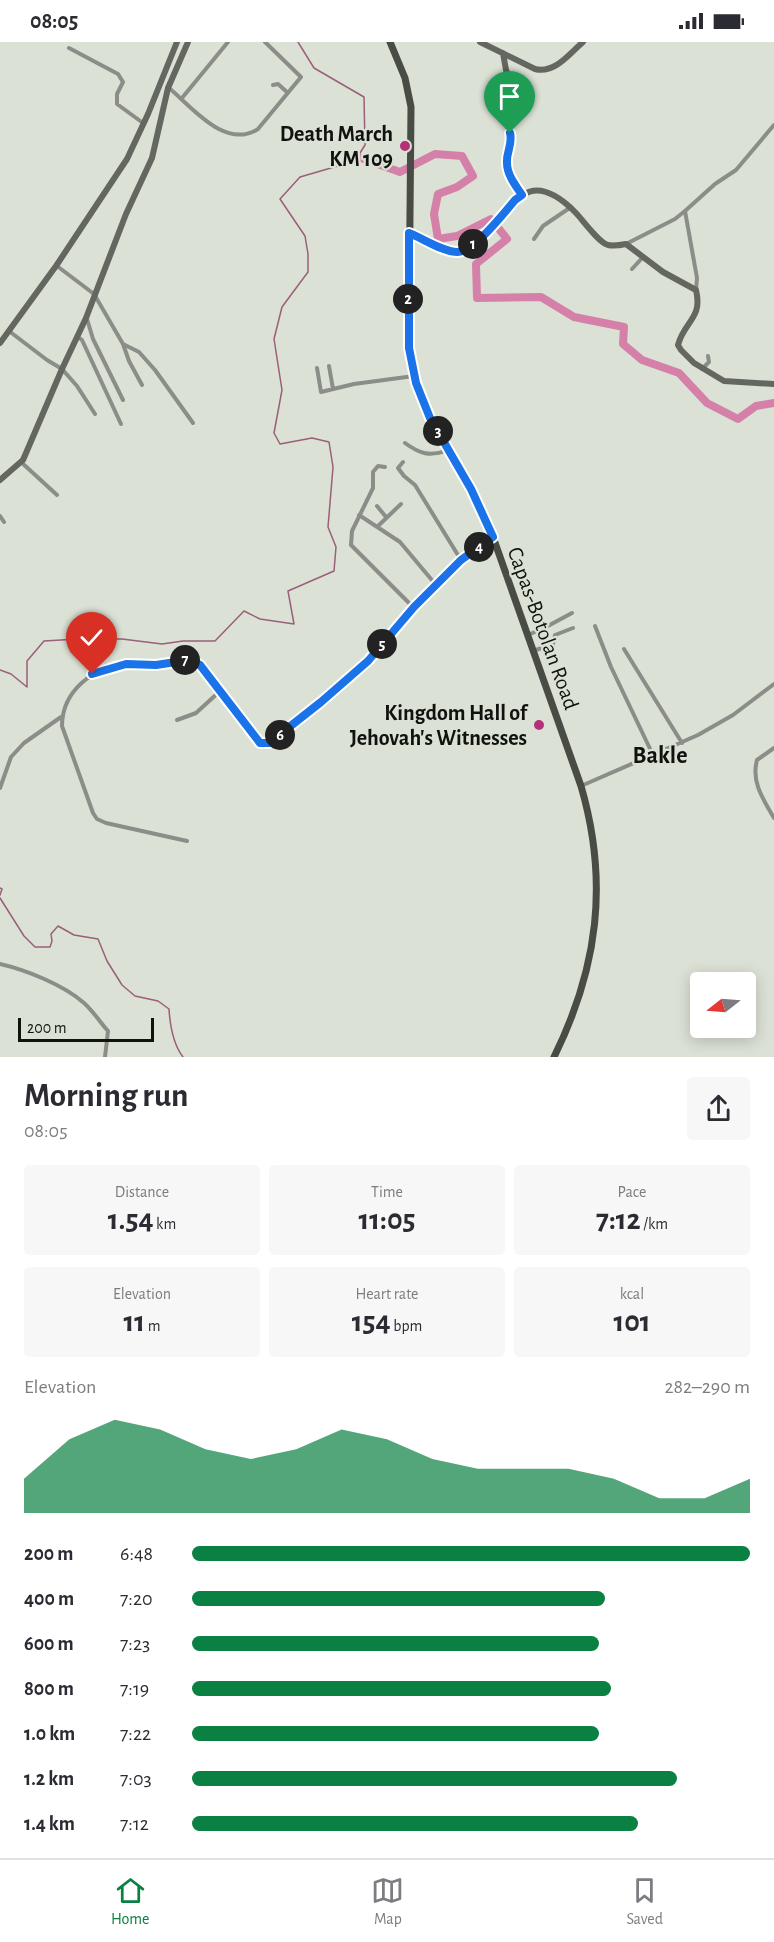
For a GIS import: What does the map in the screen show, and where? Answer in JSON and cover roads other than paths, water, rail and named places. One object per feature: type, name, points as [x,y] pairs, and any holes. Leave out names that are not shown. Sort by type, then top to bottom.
[{"type":"main road","name":"Capas-Botolan Road","points":[[390,42],[405,78],[410,98],[409,348],[414,376],[430,418],[471,489],[493,537],[581,786],[590,817],[595,847],[597,871],[594,933],[583,986],[568,1029],[554,1057]]},
{"type":"street","points":[[0,343],[56,266],[127,159],[177,42]]},
{"type":"street","points":[[0,480],[21,462],[78,337],[126,214],[152,158],[168,88],[188,42]]},
{"type":"street","points":[[182,99],[228,42]]},
{"type":"street","points":[[160,83],[215,126],[234,136],[249,134],[258,129],[301,77],[265,42]]},
{"type":"street","points":[[480,42],[543,71],[559,63],[583,42]]},
{"type":"street","points":[[69,48],[118,74],[123,82],[117,94],[117,104],[143,123]]},
{"type":"street","points":[[503,53],[506,70],[515,88],[506,117],[512,141],[507,166],[509,175],[522,195]]},
{"type":"street","points":[[273,85],[278,84],[288,93]]},
{"type":"street","points":[[409,233],[448,250],[460,252],[471,246],[515,200],[531,191],[543,190],[571,207],[603,243],[626,244],[675,219],[715,184],[736,170],[774,125]]},
{"type":"street","points":[[534,239],[543,226],[571,207]]},
{"type":"street","points":[[685,211],[697,278],[698,300],[697,314],[678,345],[687,357],[702,369],[730,383],[774,384]]},
{"type":"street","points":[[626,244],[663,272],[696,290]]},
{"type":"street","points":[[632,269],[644,257]]},
{"type":"street","points":[[56,266],[94,294],[123,344],[142,385]]},
{"type":"street","points":[[86,318],[93,339],[123,400]]},
{"type":"street","points":[[9,331],[62,369],[82,393],[94,414]]},
{"type":"street","points":[[78,337],[82,340],[121,424]]},
{"type":"street","points":[[123,344],[139,352],[155,370],[193,423]]},
{"type":"street","points":[[702,369],[709,362],[708,356]]},
{"type":"street","points":[[329,366],[333,389]]},
{"type":"street","points":[[317,368],[319,391],[414,376]]},
{"type":"street","points":[[405,442],[422,454],[437,454],[448,450]]},
{"type":"street","points":[[21,462],[57,495]]},
{"type":"street","points":[[403,462],[398,468],[415,485],[461,560]]},
{"type":"street","points":[[386,467],[378,466],[373,471],[373,488],[352,531],[352,547],[414,607]]},
{"type":"street","points":[[378,526],[401,504]]},
{"type":"street","points":[[377,507],[386,517]]},
{"type":"street","points":[[359,515],[400,542],[436,585]]},
{"type":"street","points":[[0,516],[4,522]]},
{"type":"street","points":[[188,841],[106,823],[97,819],[93,813],[64,734],[62,717],[68,699],[86,678],[126,664],[156,665],[189,660],[200,665],[260,743],[265,744],[272,741],[368,661],[414,607],[461,560],[493,537]]},
{"type":"street","points":[[528,635],[572,613]]},
{"type":"street","points":[[595,626],[610,667],[653,754]]},
{"type":"street","points":[[533,651],[554,644],[555,635],[573,628]]},
{"type":"street","points":[[624,649],[682,743]]},
{"type":"street","points":[[581,786],[682,743],[733,715],[774,684]]},
{"type":"street","points":[[177,720],[193,716],[219,692]]},
{"type":"street","points":[[0,788],[11,757],[24,743],[62,717]]},
{"type":"street","points":[[774,748],[758,760],[755,776],[758,790],[774,818]]},
{"type":"street","points":[[0,964],[67,990],[83,1002],[108,1031],[105,1057]]},
{"type":"waterway","points":[[0,670],[11,674],[27,687],[27,661],[44,641],[122,639],[162,644],[183,641],[215,641],[244,611],[260,619],[294,624],[288,591],[334,571],[336,547],[328,527],[333,467],[329,442],[312,438],[280,444],[274,433],[282,390],[274,339],[282,307],[308,272],[305,236],[280,199],[300,177],[355,161],[365,145],[364,97],[314,68],[298,42]]},
{"type":"waterway","points":[[358,157],[400,172],[435,154],[462,156],[473,176],[457,187],[438,194],[434,214],[438,239],[457,236],[491,219],[507,239],[476,264],[477,298],[541,297],[574,317],[624,327],[623,344],[642,360],[679,373],[707,403],[738,419],[756,406],[774,403]]},
{"type":"waterway","points":[[0,888],[2,889],[0,895]]},
{"type":"waterway","points":[[0,898],[24,936],[35,947],[50,947],[51,934],[58,926],[74,935],[98,939],[107,961],[122,985],[135,996],[158,1001],[169,1009],[173,1034],[183,1057]]},
{"type":"place","name":"Death March KM 109","points":[[405,146]]},
{"type":"place","name":"Kingdom Hall of Jehovah's Witnesses","points":[[539,725]]},
{"type":"district","name":"Bakle","points":[[660,755]]}]
